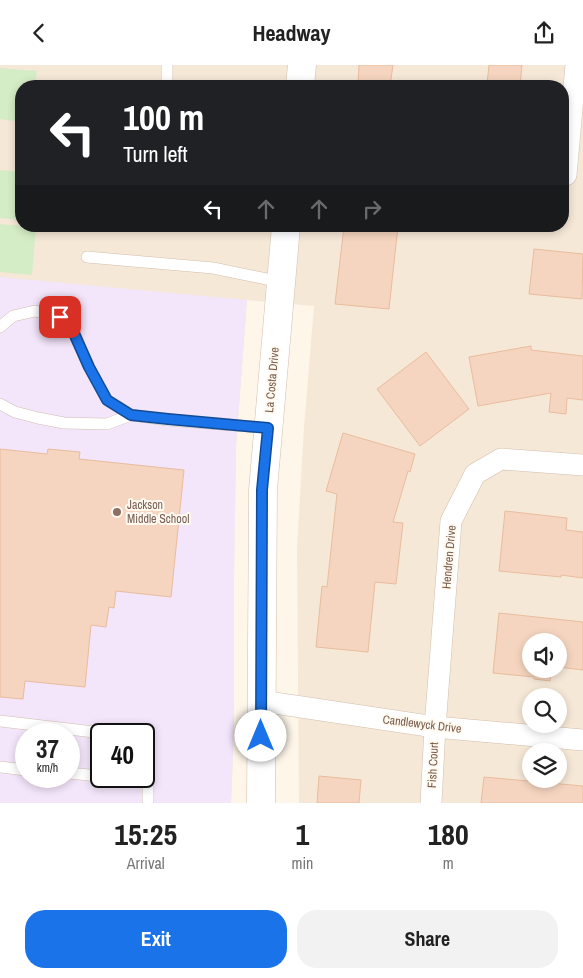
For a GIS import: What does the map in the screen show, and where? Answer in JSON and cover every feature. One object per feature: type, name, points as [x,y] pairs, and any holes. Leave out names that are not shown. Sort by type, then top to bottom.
[{"type":"street","points":[[301,80],[302,65]]},
{"type":"street","points":[[569,142],[576,65]]},
{"type":"street","name":"La Costa Drive","points":[[261,803],[262,490],[285,232]]},
{"type":"street","name":"Hendren Drive","points":[[436,727],[451,521],[475,474],[501,459],[583,465]]},
{"type":"street","name":"Candlewyck Drive","points":[[261,701],[436,727],[583,740]]},
{"type":"street","name":"Fish Court","points":[[431,803],[436,727]]},
{"type":"lane","points":[[167,65],[167,80]]},
{"type":"lane","points":[[86,257],[213,268],[281,282]]},
{"type":"lane","points":[[0,327],[14,316],[35,311],[60,317],[73,331],[89,367],[107,400],[131,415],[268,428]]},
{"type":"lane","points":[[0,404],[15,412],[64,423],[106,425],[131,415]]},
{"type":"lane","points":[[0,721],[90,732]]},
{"type":"lane","points":[[0,767],[15,769]]},
{"type":"lane","points":[[148,788],[148,803]]},
{"type":"shaded area","points":[[0,65],[583,65],[583,803],[299,803],[297,549],[304,427],[314,306],[247,300],[236,446],[234,726],[231,803],[0,803]]},
{"type":"shaded area","name":"Jackson Middle School","points":[[0,277],[247,300],[236,446],[234,726],[231,803],[0,803]]},
{"type":"green space","points":[[0,68],[37,71],[36,80],[15,80],[15,121],[0,119]]},
{"type":"green space","points":[[0,170],[15,171],[15,219],[0,218]]},
{"type":"green space","points":[[0,224],[15,225],[15,232],[36,232],[32,275],[0,272]]},
{"type":"building","points":[[359,65],[393,65],[391,80],[358,80]]},
{"type":"building","points":[[489,65],[522,65],[521,80],[487,80]]},
{"type":"building","points":[[343,232],[397,232],[389,309],[335,304]]},
{"type":"building","points":[[534,249],[583,254],[582,299],[529,294]]},
{"type":"building","points":[[531,346],[531,350],[583,356],[583,400],[567,398],[566,414],[549,412],[551,393],[478,406],[469,357]]},
{"type":"building","points":[[426,352],[469,409],[420,446],[377,389]]},
{"type":"building","points":[[343,433],[415,454],[393,522],[403,523],[396,584],[375,582],[368,652],[316,647],[322,586],[327,587],[337,494],[326,491]]},
{"type":"building","points":[[0,449],[47,454],[48,449],[80,452],[79,459],[184,470],[171,597],[116,591],[114,608],[109,607],[106,627],[91,625],[85,687],[25,681],[23,699],[0,697]]},
{"type":"building","points":[[505,511],[567,518],[566,530],[583,532],[583,578],[499,571]]},
{"type":"building","points":[[499,613],[583,622],[583,670],[567,668],[567,633],[522,633],[522,676],[493,673]]},
{"type":"building","points":[[534,678],[550,678],[550,681]]},
{"type":"building","points":[[319,776],[361,780],[359,803],[317,803]]},
{"type":"building","points":[[484,777],[522,780],[522,788],[567,788],[567,785],[583,786],[583,803],[481,803]]},
{"type":"place","name":"Jackson Middle School","points":[[117,512]]},
{"type":"route","points":[[60,317],[73,331],[89,367],[107,400],[131,415],[268,428],[262,490],[261,736]]}]
